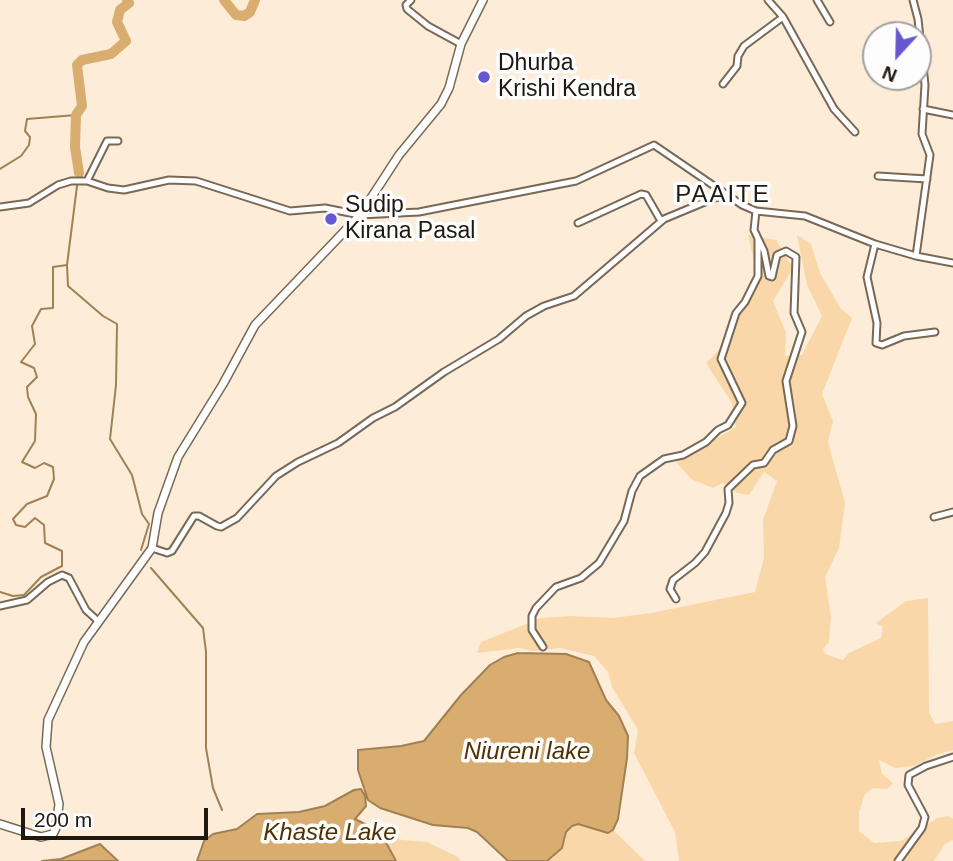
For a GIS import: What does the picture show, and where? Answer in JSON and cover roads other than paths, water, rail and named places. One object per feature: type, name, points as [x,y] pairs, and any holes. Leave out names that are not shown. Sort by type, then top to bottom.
[{"type":"street","points":[[411,0],[406,5],[407,9],[428,26],[461,44]]},
{"type":"street","points":[[0,824],[41,837],[53,834],[58,804],[47,754],[46,728],[84,642],[152,548],[158,513],[174,465],[223,384],[249,334],[360,215],[399,155],[445,97],[461,44],[483,0]]},
{"type":"street","points":[[768,0],[783,17],[834,109],[855,132]]},
{"type":"street","points":[[817,0],[830,22]]},
{"type":"street","points":[[913,0],[925,85],[922,134],[930,155],[916,256]]},
{"type":"street","points":[[723,84],[737,66],[738,56],[744,46],[783,17]]},
{"type":"street","points":[[923,109],[953,115]]},
{"type":"street","points":[[87,181],[107,141],[118,141]]},
{"type":"street","points":[[0,207],[29,203],[58,185],[71,181],[87,181],[124,190],[169,180],[196,181],[290,211],[331,208],[360,215],[419,212],[576,181],[654,145],[742,205],[756,211],[805,216],[875,244],[953,263]]},
{"type":"street","points":[[878,176],[927,179]]},
{"type":"street","points":[[578,223],[641,194],[646,195],[661,221]]},
{"type":"street","points":[[152,548],[167,553],[172,551],[194,516],[221,527],[237,517],[276,476],[338,443],[373,418],[395,407],[444,372],[499,339],[526,316],[544,306],[574,296],[661,221],[729,194]]},
{"type":"street","points":[[676,599],[670,589],[673,580],[705,552],[726,513],[729,503],[728,489],[753,465],[764,463],[773,450],[789,441],[793,426],[786,381],[802,332],[794,313],[796,257],[786,251],[777,255],[772,276],[769,276],[764,251],[754,230],[756,211]]},
{"type":"street","points":[[543,647],[532,629],[536,608],[556,587],[581,578],[599,564],[624,521],[632,491],[640,476],[664,459],[683,455],[706,442],[718,430],[728,425],[742,403],[721,359],[736,313],[745,302],[758,276],[758,240]]},
{"type":"street","points":[[875,244],[867,277],[877,323],[876,343],[882,345],[904,336],[935,332]]},
{"type":"street","points":[[934,517],[953,512]]},
{"type":"street","points":[[0,606],[27,600],[48,582],[62,575],[69,579],[86,610],[98,621]]},
{"type":"street","points":[[898,861],[919,834],[925,817],[908,785],[909,775],[953,757]]},
{"type":"water","name":"Niureni lake","points":[[518,653],[566,654],[589,662],[606,700],[619,716],[628,736],[627,758],[618,819],[613,830],[608,833],[578,824],[566,832],[562,848],[547,861],[508,861],[477,832],[468,828],[433,825],[380,808],[368,800],[358,770],[358,750],[424,741],[461,695],[490,665]]},
{"type":"water","name":"Khaste Lake","points":[[361,789],[366,806],[355,819],[383,837],[396,861],[197,861],[204,841],[213,834],[237,829],[257,814],[299,812],[325,806]]},
{"type":"water","points":[[100,844],[118,861],[42,861],[61,859]]},
{"type":"waterway","points":[[79,173],[75,147],[76,115],[82,106],[77,65],[82,60],[111,54],[126,41],[117,22],[120,10],[129,3],[127,0]]},
{"type":"waterway","points":[[224,0],[236,15],[244,16],[250,12],[255,0]]},
{"type":"waterway","points":[[0,169],[21,156],[29,145],[30,137],[25,131],[27,119],[76,115]]},
{"type":"waterway","points":[[0,592],[13,596],[24,595],[41,577],[62,566],[62,551],[45,543],[44,525],[35,518],[25,527],[16,525],[13,519],[27,504],[47,496],[54,479],[53,467],[44,463],[35,468],[22,462],[35,441],[36,414],[28,397],[27,387],[37,377],[34,368],[21,362],[35,344],[32,326],[41,309],[53,308],[53,267],[67,265],[77,186]]},
{"type":"waterway","points":[[67,265],[68,286],[103,316],[117,324],[116,385],[110,439],[132,475],[142,514],[149,524],[141,550]]},
{"type":"waterway","points":[[151,568],[203,628],[206,652],[206,748],[213,788],[222,810]]},
{"type":"place","name":"Dhurba Krishi Kendra","points":[[484,77]]},
{"type":"place","name":"Sudip Kirana Pasal","points":[[331,219]]},
{"type":"district","name":"PAAITE","points":[[723,195]]}]
